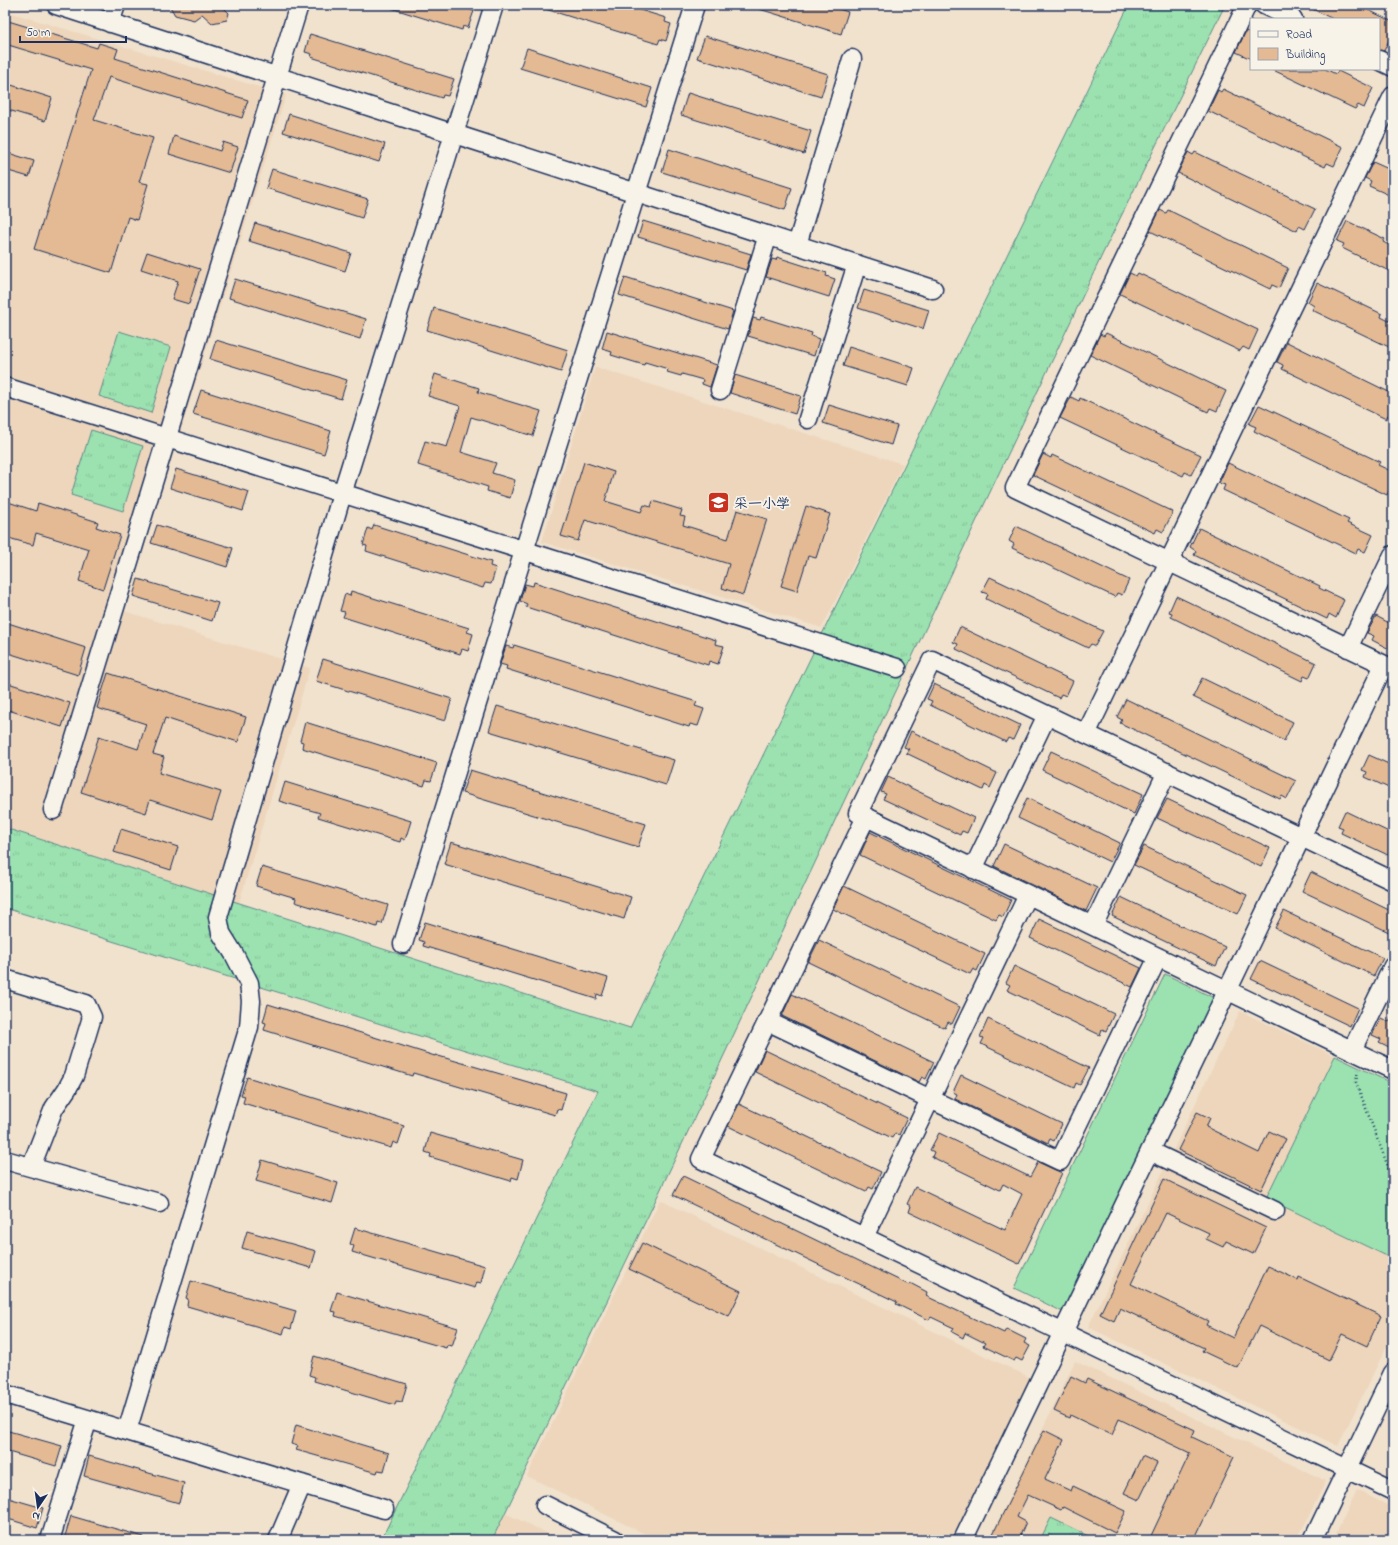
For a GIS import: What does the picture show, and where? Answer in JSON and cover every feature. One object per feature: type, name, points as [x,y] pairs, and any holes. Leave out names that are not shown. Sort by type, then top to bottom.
[{"type":"street","points":[[56,5],[933,289]]},
{"type":"street","points":[[110,23],[116,5]]},
{"type":"street","points":[[53,810],[276,76],[299,5]]},
{"type":"street","points":[[127,1431],[249,1026],[251,1001],[249,983],[221,933],[218,917],[342,494],[494,5]]},
{"type":"street","points":[[403,944],[695,5]]},
{"type":"street","points":[[963,1540],[1302,837],[1389,667],[1014,488],[1247,5]]},
{"type":"street","points":[[1264,5],[1291,18]]},
{"type":"street","points":[[797,245],[852,60]]},
{"type":"street","points":[[1380,60],[1393,67]]},
{"type":"street","points":[[1086,734],[1393,96]]},
{"type":"street","points":[[720,390],[768,235]]},
{"type":"street","points":[[808,420],[857,264]]},
{"type":"street","points":[[5,387],[897,668]]},
{"type":"street","points":[[1348,648],[1393,555]]},
{"type":"street","points":[[1393,881],[932,660],[858,813],[1393,1070]]},
{"type":"street","points":[[973,869],[1047,715]]},
{"type":"street","points":[[1093,926],[1167,772]]},
{"type":"street","points":[[866,817],[701,1159],[1393,1491]]},
{"type":"street","points":[[864,1237],[1028,895]]},
{"type":"street","points":[[767,1021],[1060,1161],[1158,957]]},
{"type":"street","points":[[1357,1053],[1393,966]]},
{"type":"street","points":[[5,979],[86,1004],[92,1017],[74,1076],[54,1108],[31,1167]]},
{"type":"street","points":[[1150,1151],[1275,1211]]},
{"type":"street","points":[[5,1160],[159,1203]]},
{"type":"street","points":[[1313,1540],[1393,1373]]},
{"type":"street","points":[[5,1394],[384,1509]]},
{"type":"street","points":[[50,1540],[88,1419]]},
{"type":"street","points":[[278,1540],[302,1484]]},
{"type":"street","points":[[545,1505],[615,1540]]},
{"type":"path","points":[[1357,1053],[1356,1082],[1393,1180]]},
{"type":"shaded area","points":[[5,11],[286,95],[124,611],[310,668],[239,903],[5,828]]},
{"type":"shaded area","name":"采一小学","points":[[595,367],[903,464],[822,628],[542,542]]},
{"type":"shaded area","points":[[1240,1011],[1335,1056],[1267,1198],[1393,1259],[1393,1333],[1338,1446],[1088,1327]]},
{"type":"shaded area","points":[[660,1200],[1031,1378],[953,1540],[657,1540],[527,1476]]},
{"type":"shaded area","points":[[1075,1361],[1326,1481],[1297,1540],[989,1540]]},
{"type":"shaded area","points":[[1357,1490],[1393,1508],[1393,1540],[1333,1540]]},
{"type":"shaded area","points":[[505,1513],[561,1540],[492,1540]]},
{"type":"green space","points":[[1129,5],[1225,5],[1103,253],[649,1214],[492,1540],[381,1540],[598,1091],[5,908],[5,828],[630,1028]]},
{"type":"green space","points":[[119,331],[171,347],[151,413],[99,396]]},
{"type":"green space","points":[[91,430],[143,446],[123,511],[71,495]]},
{"type":"green space","points":[[1165,974],[1214,998],[1063,1312],[1014,1288]]},
{"type":"green space","points":[[1335,1056],[1393,1084],[1393,1259],[1266,1198]]},
{"type":"green space","points":[[1051,1518],[1097,1540],[1040,1540]]},
{"type":"building","points":[[169,5],[221,5],[229,13],[227,20],[212,23],[202,14],[194,20],[175,15]]},
{"type":"building","points":[[391,5],[456,5],[474,11],[468,28],[463,26],[462,30],[391,8]]},
{"type":"building","points":[[543,5],[624,5],[666,18],[665,22],[671,24],[666,41],[660,39],[658,44],[542,8]]},
{"type":"building","points":[[756,5],[837,5],[836,8],[848,12],[841,34],[756,8]]},
{"type":"building","points":[[1304,5],[1358,5],[1393,22],[1393,42],[1389,40],[1384,51],[1380,50],[1380,18],[1331,18]]},
{"type":"building","points":[[5,20],[97,48],[99,43],[118,49],[115,58],[248,100],[242,118],[109,77],[94,120],[153,138],[139,182],[148,184],[137,220],[128,217],[111,273],[34,249],[91,70],[5,44]]},
{"type":"building","points":[[1246,31],[1250,33],[1250,59],[1236,52]]},
{"type":"building","points":[[310,34],[454,79],[448,96],[443,95],[442,98],[311,57],[312,54],[305,52]]},
{"type":"building","points":[[705,36],[828,74],[821,97],[697,58]]},
{"type":"building","points":[[527,48],[652,88],[646,107],[520,68]]},
{"type":"building","points":[[1273,70],[1327,70],[1336,74],[1338,71],[1373,88],[1364,108],[1358,105],[1355,109]]},
{"type":"building","points":[[5,83],[52,98],[45,121],[5,109]]},
{"type":"building","points":[[1223,89],[1343,147],[1334,166],[1327,163],[1325,167],[1208,111],[1218,90],[1221,92]]},
{"type":"building","points":[[688,93],[811,131],[804,154],[681,115]]},
{"type":"building","points":[[289,114],[385,144],[379,162],[283,132]]},
{"type":"building","points":[[174,136],[220,151],[223,142],[238,147],[230,173],[169,154]]},
{"type":"building","points":[[669,149],[792,188],[785,210],[662,172]]},
{"type":"building","points":[[5,152],[34,161],[29,177],[5,170]]},
{"type":"building","points":[[1188,152],[1193,155],[1195,152],[1315,209],[1305,229],[1299,226],[1297,231],[1178,173]]},
{"type":"building","points":[[1373,162],[1393,171],[1393,185],[1389,195],[1369,186],[1371,181],[1365,178]]},
{"type":"building","points":[[272,169],[368,199],[362,218],[266,188]]},
{"type":"building","points":[[1160,210],[1166,213],[1168,210],[1288,268],[1279,288],[1272,285],[1270,289],[1150,231]]},
{"type":"building","points":[[643,221],[751,254],[746,270],[638,237]]},
{"type":"building","points":[[1347,221],[1385,239],[1383,242],[1393,247],[1393,263],[1389,271],[1342,248],[1344,244],[1337,241]]},
{"type":"building","points":[[255,223],[351,253],[345,271],[249,241]]},
{"type":"building","points":[[147,252],[200,269],[189,304],[172,299],[178,281],[141,269]]},
{"type":"building","points":[[777,257],[827,273],[826,276],[835,279],[829,297],[766,277],[772,259],[776,260]]},
{"type":"building","points":[[1130,273],[1136,276],[1138,273],[1258,330],[1249,350],[1243,347],[1240,351],[1120,294]]},
{"type":"building","points":[[625,277],[733,311],[728,329],[619,295]]},
{"type":"building","points":[[235,279],[366,319],[360,339],[229,298]]},
{"type":"building","points":[[1317,283],[1382,314],[1381,317],[1393,323],[1393,339],[1389,347],[1312,310],[1314,306],[1308,302]]},
{"type":"building","points":[[864,290],[929,310],[923,329],[858,308]]},
{"type":"building","points":[[434,308],[568,350],[561,372],[427,330]]},
{"type":"building","points":[[761,317],[812,333],[811,336],[819,339],[814,356],[748,336],[753,318],[760,320]]},
{"type":"building","points":[[607,331],[717,365],[710,387],[702,384],[703,380],[682,374],[681,376],[667,372],[668,369],[645,362],[644,365],[611,355],[612,352],[602,349]]},
{"type":"building","points":[[1106,333],[1226,391],[1217,411],[1210,408],[1208,412],[1090,355],[1100,334],[1104,336]]},
{"type":"building","points":[[216,340],[347,380],[341,399],[210,359]]},
{"type":"building","points":[[1287,342],[1393,394],[1393,418],[1388,415],[1386,419],[1282,369],[1283,365],[1277,362]]},
{"type":"building","points":[[849,347],[914,368],[908,386],[843,366]]},
{"type":"building","points":[[435,374],[479,388],[478,392],[541,411],[533,436],[471,417],[461,452],[496,463],[492,473],[515,480],[510,498],[487,491],[488,487],[418,465],[425,441],[447,447],[460,406],[428,396]]},
{"type":"building","points":[[735,375],[801,396],[795,414],[730,393]]},
{"type":"building","points":[[201,390],[331,431],[324,454],[193,414]]},
{"type":"building","points":[[1071,397],[1079,401],[1080,398],[1201,455],[1191,475],[1185,472],[1183,476],[1060,418]]},
{"type":"building","points":[[829,405],[897,426],[891,445],[823,423]]},
{"type":"building","points":[[1259,405],[1380,462],[1378,465],[1393,472],[1393,493],[1389,491],[1387,495],[1254,431],[1256,427],[1249,424]]},
{"type":"building","points":[[1043,454],[1051,458],[1052,455],[1173,512],[1163,532],[1157,529],[1155,533],[1033,475]]},
{"type":"building","points":[[584,462],[614,472],[605,501],[641,512],[644,505],[651,507],[653,501],[682,510],[680,516],[685,517],[683,525],[728,539],[737,510],[767,519],[743,595],[722,588],[729,564],[585,520],[578,541],[561,536]]},
{"type":"building","points":[[1228,463],[1349,520],[1347,523],[1373,535],[1365,552],[1358,549],[1356,553],[1223,490],[1225,485],[1219,483]]},
{"type":"building","points":[[176,469],[249,492],[243,511],[170,488]]},
{"type":"building","points":[[5,501],[36,511],[38,503],[98,522],[96,527],[120,535],[103,589],[79,581],[89,549],[36,533],[33,545],[5,537]]},
{"type":"building","points":[[806,506],[830,514],[816,558],[808,556],[797,591],[781,586]]},
{"type":"building","points":[[157,525],[233,548],[227,567],[151,543]]},
{"type":"building","points":[[374,525],[491,562],[490,566],[496,568],[491,584],[485,583],[483,588],[366,551],[367,546],[363,545],[368,528],[372,530]]},
{"type":"building","points":[[1016,526],[1129,580],[1122,595],[1117,593],[1115,597],[1012,548],[1014,544],[1009,541]]},
{"type":"building","points":[[1199,528],[1320,586],[1319,588],[1344,600],[1336,618],[1329,614],[1327,619],[1194,555],[1196,551],[1190,547]]},
{"type":"building","points":[[990,577],[1103,631],[1095,646],[1091,644],[1088,648],[986,599],[988,594],[982,592]]},
{"type":"building","points":[[138,579],[218,603],[212,621],[133,596]]},
{"type":"building","points":[[534,582],[716,640],[715,644],[724,646],[718,664],[709,661],[708,665],[526,607],[527,604],[520,601],[525,584],[533,586]]},
{"type":"building","points":[[351,591],[469,628],[467,632],[473,634],[468,651],[462,649],[460,654],[343,617],[345,612],[340,611],[345,594],[350,596]]},
{"type":"building","points":[[1176,596],[1316,663],[1309,678],[1304,676],[1302,681],[1171,617],[1172,613],[1169,612]]},
{"type":"building","points":[[1376,616],[1393,625],[1393,651],[1372,640],[1374,636],[1367,633]]},
{"type":"building","points":[[5,622],[86,648],[78,675],[5,652]]},
{"type":"building","points":[[960,627],[1073,681],[1066,696],[1061,694],[1059,698],[956,649],[958,644],[953,642]]},
{"type":"building","points":[[514,645],[697,702],[695,706],[704,709],[698,726],[690,724],[689,727],[506,669],[507,666],[500,664],[506,646],[513,648]]},
{"type":"building","points":[[323,659],[452,699],[445,721],[316,681]]},
{"type":"building","points":[[108,673],[246,717],[238,742],[165,718],[153,754],[164,757],[159,773],[221,792],[212,820],[150,800],[146,813],[81,792],[99,736],[138,749],[146,724],[97,708]]},
{"type":"building","points":[[1202,678],[1293,722],[1284,741],[1193,697]]},
{"type":"building","points":[[5,682],[70,703],[62,727],[5,709]]},
{"type":"building","points":[[934,684],[1020,725],[1013,740],[1008,738],[1006,742],[930,705],[932,701],[927,699]]},
{"type":"building","points":[[1126,699],[1296,781],[1287,799],[1282,796],[1280,799],[1120,723],[1122,720],[1117,717]]},
{"type":"building","points":[[497,706],[674,760],[666,785],[489,731]]},
{"type":"building","points":[[305,722],[437,763],[431,781],[426,780],[424,786],[302,748],[303,742],[300,741]]},
{"type":"building","points":[[911,731],[997,773],[990,788],[985,785],[983,790],[906,753],[909,749],[904,747]]},
{"type":"building","points":[[1051,751],[1143,794],[1134,814],[1042,770]]},
{"type":"building","points":[[1369,755],[1393,766],[1393,790],[1365,777],[1367,772],[1362,770]]},
{"type":"building","points":[[470,770],[646,824],[638,847],[462,793]]},
{"type":"building","points":[[888,777],[974,818],[967,833],[962,831],[960,835],[883,799],[886,794],[881,792]]},
{"type":"building","points":[[285,782],[411,821],[405,840],[401,838],[400,842],[318,817],[320,813],[279,801]]},
{"type":"building","points":[[1027,798],[1120,843],[1110,862],[1018,818]]},
{"type":"building","points":[[1167,799],[1270,848],[1261,867],[1157,818]]},
{"type":"building","points":[[1345,811],[1393,834],[1393,852],[1390,851],[1388,855],[1341,833],[1343,828],[1338,826]]},
{"type":"building","points":[[121,829],[178,847],[171,870],[114,852]]},
{"type":"building","points":[[870,832],[1011,900],[1003,917],[999,915],[996,920],[860,855]]},
{"type":"building","points":[[451,842],[631,897],[624,919],[444,864]]},
{"type":"building","points":[[1004,844],[1097,888],[1086,911],[994,866]]},
{"type":"building","points":[[1144,846],[1247,895],[1238,914],[1134,865]]},
{"type":"building","points":[[262,867],[388,905],[382,924],[378,923],[377,927],[295,902],[296,898],[256,886]]},
{"type":"building","points":[[1311,872],[1393,912],[1393,934],[1302,891]]},
{"type":"building","points":[[844,886],[985,954],[977,971],[973,969],[970,974],[833,909]]},
{"type":"building","points":[[1121,897],[1225,947],[1216,966],[1112,916]]},
{"type":"building","points":[[1284,911],[1383,958],[1374,976],[1275,928]]},
{"type":"building","points":[[1039,919],[1141,968],[1132,987],[1030,938]]},
{"type":"building","points":[[425,922],[608,978],[602,996],[597,994],[596,999],[423,946],[424,942],[419,940]]},
{"type":"building","points":[[819,940],[960,1007],[952,1024],[948,1022],[945,1028],[808,962]]},
{"type":"building","points":[[1260,961],[1358,1008],[1350,1026],[1251,979]]},
{"type":"building","points":[[1014,966],[1114,1014],[1106,1031],[1102,1029],[1100,1035],[1007,990],[1010,985],[1006,983]]},
{"type":"building","points":[[792,994],[934,1062],[926,1079],[922,1077],[919,1082],[782,1016]]},
{"type":"building","points":[[268,1004],[435,1056],[566,1093],[561,1110],[557,1109],[555,1115],[413,1073],[412,1076],[264,1030],[266,1023],[263,1022]]},
{"type":"building","points":[[1393,1013],[1393,1049],[1379,1042],[1381,1039],[1372,1035],[1381,1018],[1389,1022]]},
{"type":"building","points":[[988,1019],[1089,1068],[1080,1085],[1076,1083],[1074,1088],[981,1044],[984,1038],[980,1037]]},
{"type":"building","points":[[765,1050],[907,1118],[899,1135],[895,1133],[892,1138],[755,1072]]},
{"type":"building","points":[[961,1075],[1062,1124],[1054,1141],[1050,1139],[1048,1143],[955,1099],[957,1094],[953,1092]]},
{"type":"building","points":[[247,1077],[404,1126],[398,1144],[393,1142],[391,1148],[243,1103],[245,1096],[241,1095]]},
{"type":"building","points":[[739,1104],[881,1172],[873,1189],[869,1187],[866,1192],[728,1126]]},
{"type":"building","points":[[1197,1112],[1210,1118],[1206,1127],[1259,1153],[1269,1131],[1286,1139],[1261,1190],[1178,1150]]},
{"type":"building","points":[[430,1133],[523,1160],[518,1179],[512,1177],[511,1181],[430,1157],[431,1154],[425,1152]]},
{"type":"building","points":[[939,1133],[1030,1177],[1038,1162],[1062,1173],[1019,1264],[909,1212],[911,1206],[907,1204],[915,1187],[1005,1230],[1022,1194],[1003,1184],[1000,1190],[932,1157],[934,1152],[930,1150]]},
{"type":"building","points":[[262,1160],[338,1183],[332,1203],[256,1181]]},
{"type":"building","points":[[683,1176],[909,1285],[910,1283],[927,1292],[926,1296],[1004,1333],[1006,1329],[1026,1339],[1024,1343],[1030,1346],[1022,1361],[1016,1358],[1014,1361],[983,1346],[985,1343],[965,1333],[963,1338],[952,1332],[954,1328],[931,1317],[929,1320],[896,1304],[897,1302],[673,1195]]},
{"type":"building","points":[[1164,1179],[1266,1228],[1253,1254],[1226,1241],[1223,1247],[1206,1239],[1209,1233],[1166,1213],[1131,1284],[1208,1321],[1206,1325],[1233,1338],[1268,1266],[1298,1280],[1299,1277],[1381,1316],[1367,1346],[1342,1334],[1329,1360],[1259,1326],[1238,1368],[1202,1351],[1204,1348],[1120,1308],[1114,1321],[1100,1314]]},
{"type":"building","points":[[355,1228],[485,1266],[481,1283],[477,1282],[475,1288],[352,1252],[354,1246],[350,1244]]},
{"type":"building","points":[[247,1231],[316,1251],[311,1268],[242,1248]]},
{"type":"building","points":[[642,1243],[741,1291],[729,1316],[629,1269]]},
{"type":"building","points":[[191,1281],[296,1311],[291,1329],[285,1327],[283,1334],[187,1306],[188,1299],[186,1298]]},
{"type":"building","points":[[337,1292],[458,1328],[452,1346],[447,1345],[446,1348],[335,1316],[336,1312],[331,1311]]},
{"type":"building","points":[[314,1356],[407,1384],[402,1402],[396,1401],[395,1405],[314,1381],[315,1377],[309,1375]]},
{"type":"building","points":[[1071,1376],[1085,1383],[1087,1379],[1195,1430],[1192,1437],[1234,1457],[1194,1540],[1149,1540],[1190,1453],[1119,1419],[1112,1435],[1070,1415],[1069,1418],[1054,1411]]},
{"type":"building","points":[[296,1425],[389,1453],[384,1471],[378,1470],[377,1473],[296,1450],[298,1446],[291,1444]]},
{"type":"building","points":[[5,1430],[62,1446],[56,1466],[5,1451]]},
{"type":"building","points":[[1044,1430],[1064,1440],[1045,1479],[1071,1491],[1073,1486],[1126,1511],[1115,1533],[1063,1507],[1061,1510],[1028,1495],[1017,1517],[1026,1522],[1018,1540],[990,1540]]},
{"type":"building","points":[[89,1456],[184,1483],[179,1503],[84,1476]]},
{"type":"building","points":[[1142,1456],[1157,1463],[1139,1500],[1124,1493]]},
{"type":"building","points":[[5,1497],[43,1508],[37,1528],[5,1518]]},
{"type":"building","points":[[71,1516],[144,1537],[143,1540],[80,1540],[65,1536]]},
{"type":"place","name":"采一小学","points":[[719,503]]}]
